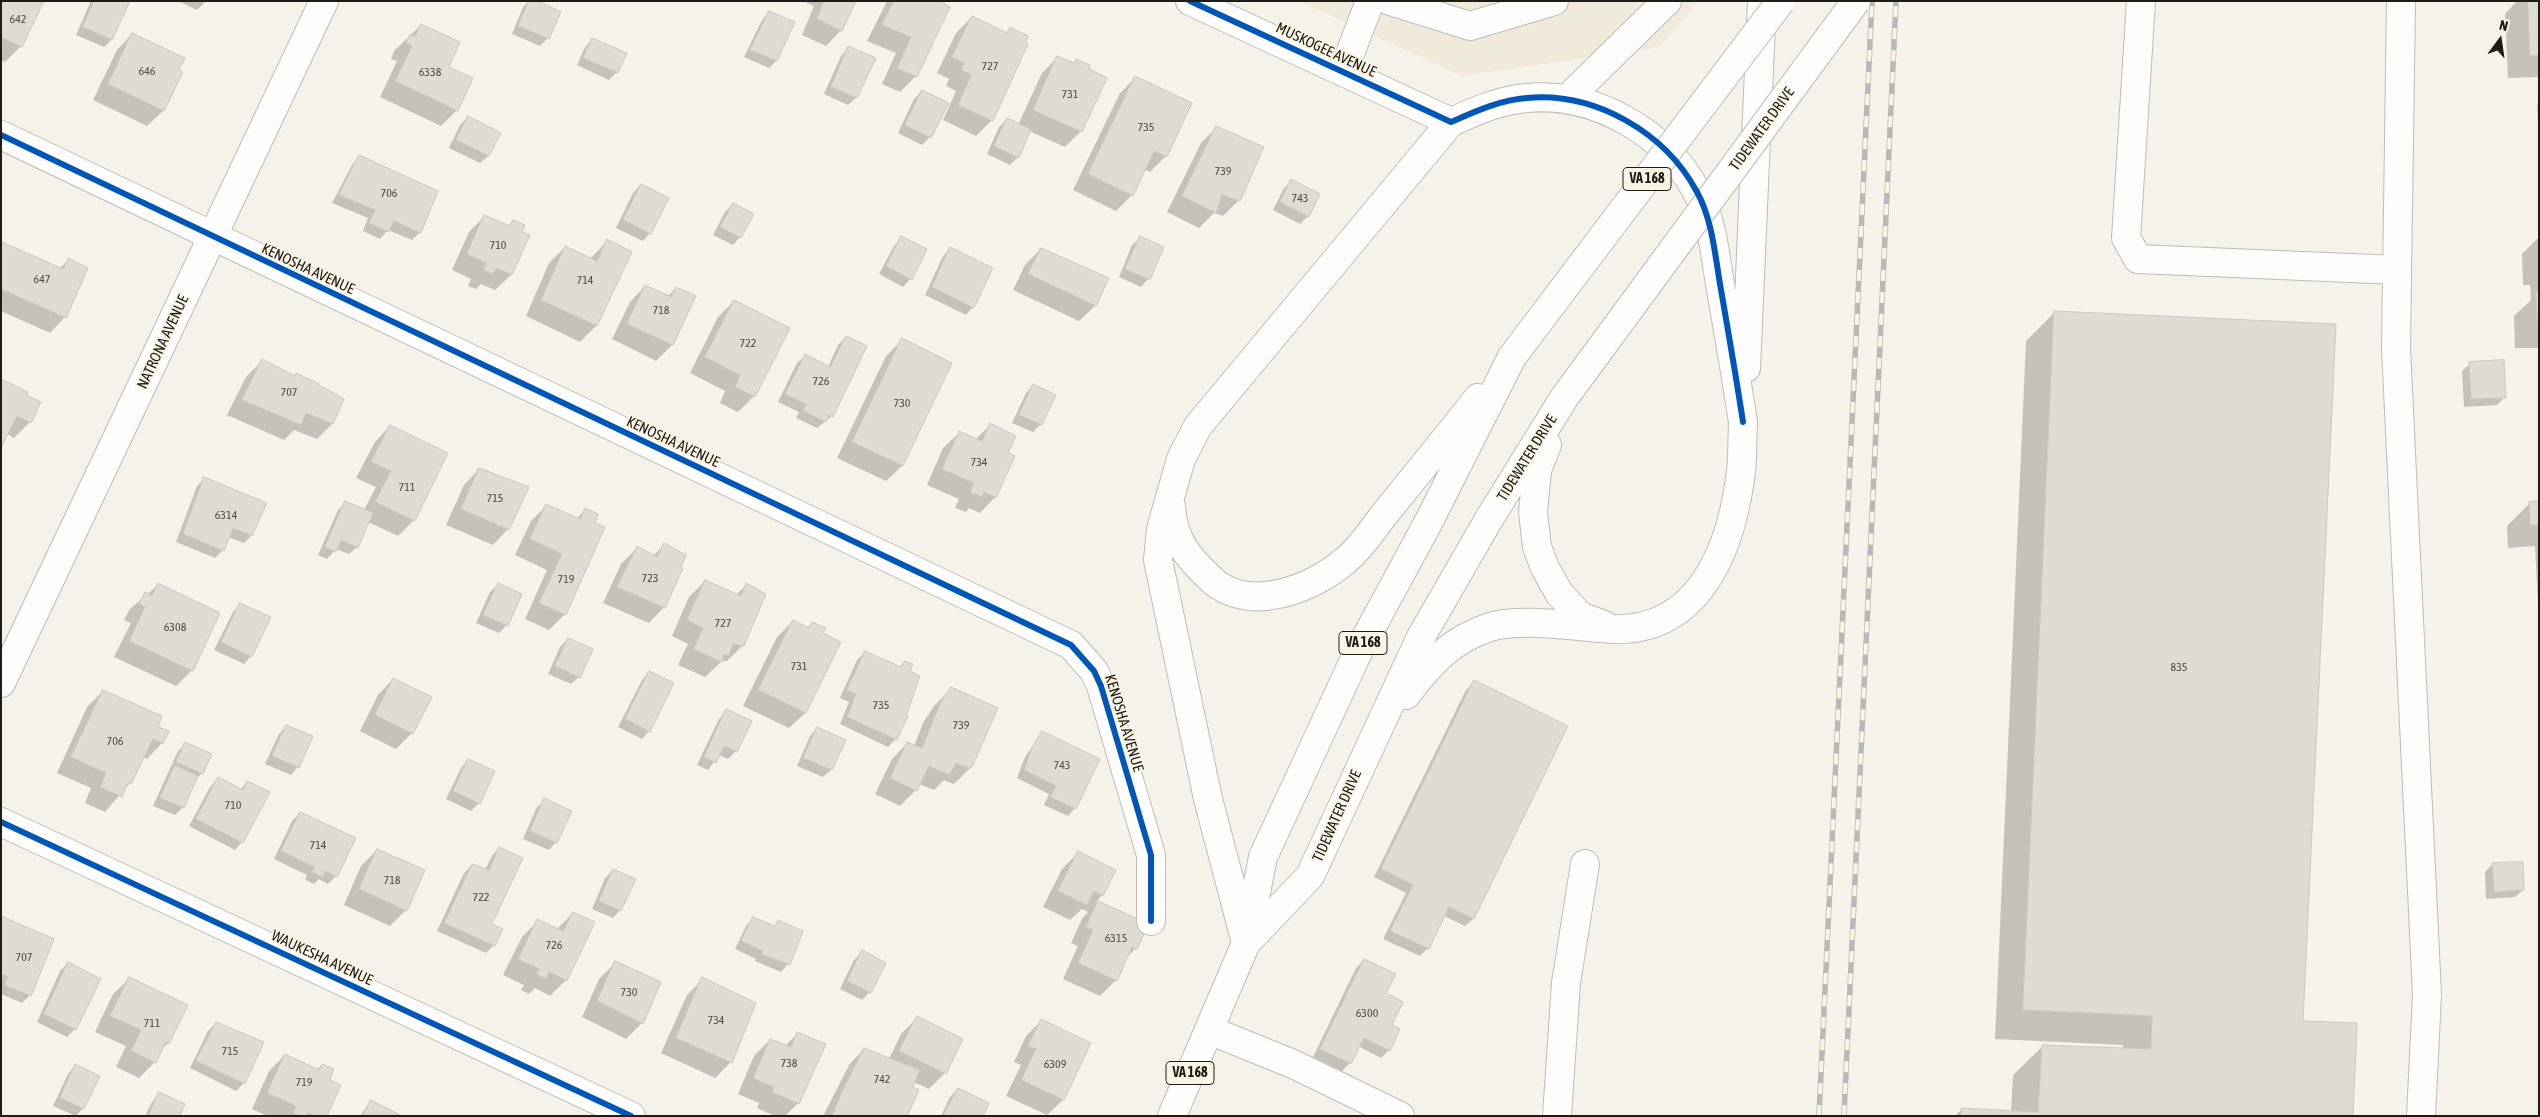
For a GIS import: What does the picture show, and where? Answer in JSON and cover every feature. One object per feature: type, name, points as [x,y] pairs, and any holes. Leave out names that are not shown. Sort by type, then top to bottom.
[{"type":"main road","name":"NATRONA AVENUE","points":[[1,683],[324,1]]},
{"type":"main road","name":"MUSKOGEE AVENUE","points":[[1190,1],[1452,122]]},
{"type":"main road","points":[[1343,72],[1370,1]]},
{"type":"main road","points":[[1390,1],[1470,26],[1554,1]]},
{"type":"main road","points":[[1470,26],[1481,1]]},
{"type":"main road","points":[[1567,99],[1667,1]]},
{"type":"main road","points":[[1373,737],[1432,661],[1463,638],[1492,626],[1524,624],[1614,629],[1652,626],[1679,612],[1696,595],[1713,569],[1732,520],[1740,478],[1762,1]]},
{"type":"main road","name":"TIDEWATER DRIVE","points":[[1172,1116],[1246,943],[1263,857],[1357,654],[1428,523],[1512,357],[1781,1]]},
{"type":"main road","name":"TIDEWATER DRIVE","points":[[1246,943],[1310,876],[1421,637],[1488,519],[1564,398],[1856,1]]},
{"type":"main road","points":[[2141,1],[2126,238],[2138,259],[2397,270]]},
{"type":"main road","points":[[2401,1],[2396,358],[2427,995],[2421,1116]]},
{"type":"main road","points":[[1246,943],[1208,799],[1158,560],[1160,528],[1171,498],[1181,459],[1198,426],[1452,122],[1488,106],[1527,98],[1567,99],[1605,110],[1646,133],[1670,152],[1698,192],[1711,234],[1743,422]]},
{"type":"main road","name":"KENOSHA AVENUE","points":[[1,135],[1071,645],[1094,671],[1101,686],[1151,855],[1151,920]]},
{"type":"main road","points":[[1171,498],[1172,524],[1178,541],[1193,562],[1216,584],[1244,597],[1282,593],[1317,581],[1347,560],[1512,357]]},
{"type":"main road","points":[[1564,398],[1537,470],[1533,512],[1537,547],[1545,568],[1559,593],[1580,616],[1614,629]]},
{"type":"main road","name":"WAUKESHA AVENUE","points":[[1,822],[631,1116]]},
{"type":"main road","points":[[1557,1116],[1566,984],[1585,864]]},
{"type":"main road","points":[[1209,1030],[1293,1064],[1400,1116]]},
{"type":"shaded area","points":[[1298,1],[1698,1],[1660,47],[1462,76]]},
{"type":"building","points":[[1,1],[44,1],[22,47],[1,37]]},
{"type":"building","points":[[94,1],[130,1],[112,40],[83,27]]},
{"type":"building","points":[[529,1],[538,1],[561,12],[549,39],[518,26]]},
{"type":"building","points":[[824,1],[856,1],[842,31],[817,19]]},
{"type":"building","points":[[894,1],[939,1],[950,7],[917,77],[897,68],[911,37],[882,25]]},
{"type":"building","points":[[2528,1],[2539,1],[2539,55],[2530,56]]},
{"type":"building","points":[[769,11],[795,22],[777,61],[750,50]]},
{"type":"building","points":[[972,16],[1007,33],[1010,27],[1028,36],[1026,42],[1028,44],[993,121],[958,105],[971,75],[961,70],[964,63],[952,57]]},
{"type":"building","points":[[421,24],[460,42],[449,67],[473,78],[458,111],[395,81],[412,46],[406,43],[410,34],[415,36]]},
{"type":"building","points":[[132,33],[185,58],[179,70],[183,72],[164,111],[108,84]]},
{"type":"building","points":[[592,38],[627,53],[618,73],[583,58]]},
{"type":"building","points":[[848,46],[876,58],[857,98],[831,87]]},
{"type":"building","points":[[1057,56],[1074,63],[1076,59],[1090,65],[1089,69],[1107,78],[1082,132],[1033,110]]},
{"type":"building","points":[[1135,76],[1192,103],[1167,157],[1154,151],[1133,196],[1088,174]]},
{"type":"building","points":[[922,90],[949,103],[931,138],[905,125]]},
{"type":"building","points":[[468,116],[501,133],[489,156],[456,140]]},
{"type":"building","points":[[1007,118],[1031,129],[1019,158],[994,146]]},
{"type":"building","points":[[1216,126],[1264,147],[1240,201],[1222,195],[1216,213],[1182,196]]},
{"type":"building","points":[[359,155],[438,191],[421,233],[394,221],[389,232],[369,223],[375,210],[339,195]]},
{"type":"building","points":[[1291,179],[1320,194],[1309,217],[1280,202]]},
{"type":"building","points":[[641,184],[669,198],[651,234],[623,220]]},
{"type":"building","points":[[733,203],[754,214],[741,238],[720,227]]},
{"type":"building","points":[[484,215],[510,226],[513,220],[525,225],[522,232],[530,235],[512,275],[496,268],[493,274],[483,270],[486,263],[467,254]]},
{"type":"building","points":[[901,236],[927,249],[912,280],[886,266]]},
{"type":"building","points":[[1140,236],[1164,247],[1150,280],[1125,269]]},
{"type":"building","points":[[607,239],[632,252],[597,326],[541,300],[565,246],[597,261]]},
{"type":"building","points":[[2,242],[63,269],[68,258],[88,268],[66,318],[1,289]]},
{"type":"building","points":[[950,247],[993,268],[974,308],[932,287]]},
{"type":"building","points":[[1041,248],[1109,278],[1096,306],[1028,274]]},
{"type":"building","points":[[645,285],[671,297],[676,287],[696,296],[673,345],[627,324]]},
{"type":"building","points":[[2536,292],[2539,292],[2539,326],[2538,326]]},
{"type":"building","points":[[734,300],[790,328],[755,397],[735,387],[740,375],[705,357]]},
{"type":"building","points":[[2054,311],[2336,324],[2303,1021],[2357,1023],[2353,1116],[1961,1116],[1961,1108],[2038,1112],[2042,1045],[2151,1049],[2152,1016],[2023,1010]]},
{"type":"building","points":[[846,336],[867,346],[833,417],[829,415],[826,422],[803,411],[806,404],[785,394],[805,354],[830,367]]},
{"type":"building","points":[[902,338],[952,363],[903,466],[852,442]]},
{"type":"building","points":[[262,359],[295,376],[296,373],[319,384],[344,399],[333,424],[306,413],[301,425],[242,400]]},
{"type":"building","points":[[2504,360],[2506,398],[2471,399],[2469,362]]},
{"type":"building","points":[[1,379],[28,392],[27,395],[41,402],[31,423],[17,416],[1,448]]},
{"type":"building","points":[[1033,384],[1056,395],[1042,425],[1019,415]]},
{"type":"building","points":[[990,423],[1016,436],[1008,453],[1015,456],[996,498],[984,492],[982,497],[970,492],[974,483],[942,469],[959,431],[982,441]]},
{"type":"building","points":[[390,425],[448,453],[415,521],[375,502],[391,471],[371,462]]},
{"type":"building","points":[[479,468],[529,487],[509,530],[461,509]]},
{"type":"building","points":[[204,477],[267,503],[252,536],[233,528],[224,551],[183,534]]},
{"type":"building","points":[[345,501],[373,513],[358,548],[341,540],[336,552],[325,547]]},
{"type":"building","points":[[2539,501],[2539,525],[2530,525],[2529,502]]},
{"type":"building","points":[[546,504],[580,519],[585,508],[598,514],[595,523],[605,527],[566,615],[539,603],[562,554],[530,539]]},
{"type":"building","points":[[664,543],[686,555],[681,567],[683,568],[665,608],[617,587],[637,546],[657,557]]},
{"type":"building","points":[[705,580],[741,596],[746,583],[766,594],[744,646],[733,644],[729,656],[724,654],[722,662],[693,649],[703,628],[687,620]]},
{"type":"building","points":[[158,583],[220,613],[193,671],[129,641],[145,607],[139,604],[145,592],[152,596]]},
{"type":"building","points":[[498,583],[522,594],[508,626],[483,615]]},
{"type":"building","points":[[240,603],[271,617],[252,657],[221,642]]},
{"type":"building","points":[[793,620],[809,628],[812,622],[826,628],[823,633],[841,642],[806,713],[758,690]]},
{"type":"building","points":[[568,638],[593,649],[580,678],[555,666]]},
{"type":"building","points":[[865,651],[901,667],[904,661],[913,664],[910,671],[920,676],[906,716],[908,716],[897,740],[847,717],[856,694],[847,690]]},
{"type":"building","points":[[649,671],[674,683],[650,732],[625,719]]},
{"type":"building","points":[[393,678],[432,697],[413,734],[375,715]]},
{"type":"building","points":[[1474,680],[1568,726],[1474,919],[1449,907],[1429,949],[1390,931],[1413,885],[1381,869]]},
{"type":"building","points":[[951,687],[998,708],[972,767],[970,766],[970,769],[956,763],[950,775],[929,766],[917,791],[890,778],[907,742],[922,748],[940,704]]},
{"type":"building","points":[[103,690],[162,716],[158,727],[169,731],[163,744],[153,739],[131,784],[128,783],[122,797],[100,787],[106,773],[71,757]]},
{"type":"building","points":[[726,709],[752,721],[737,752],[724,746],[716,763],[704,757]]},
{"type":"building","points":[[286,725],[313,736],[299,768],[272,756]]},
{"type":"building","points":[[817,727],[846,740],[832,770],[803,758]]},
{"type":"building","points":[[1042,731],[1100,759],[1076,809],[1050,797],[1056,786],[1024,770],[1032,748]]},
{"type":"building","points":[[185,742],[212,754],[203,774],[176,762]]},
{"type":"building","points":[[468,759],[495,771],[480,804],[453,791]]},
{"type":"building","points":[[175,765],[198,776],[184,808],[160,798]]},
{"type":"building","points":[[218,777],[243,790],[247,781],[270,792],[243,843],[196,819]]},
{"type":"building","points":[[544,798],[572,811],[557,843],[530,831]]},
{"type":"building","points":[[300,812],[356,838],[337,877],[325,871],[323,877],[312,872],[314,867],[281,851]]},
{"type":"building","points":[[499,847],[523,858],[492,924],[503,929],[495,946],[444,923],[472,864],[489,870]]},
{"type":"building","points":[[377,849],[425,870],[407,911],[359,889]]},
{"type":"building","points":[[1078,851],[1116,870],[1103,896],[1094,891],[1087,905],[1058,891]]},
{"type":"building","points":[[2523,862],[2524,890],[2494,892],[2492,863]]},
{"type":"building","points":[[613,869],[636,879],[621,911],[599,901]]},
{"type":"building","points":[[1098,901],[1149,924],[1137,949],[1132,947],[1117,981],[1078,963],[1093,930],[1086,927]]},
{"type":"building","points":[[573,912],[595,922],[567,981],[549,972],[546,979],[536,974],[539,969],[518,959],[537,919],[563,931]]},
{"type":"building","points":[[1,916],[54,939],[31,996],[4,985],[8,977],[1,974]]},
{"type":"building","points":[[753,917],[775,926],[778,920],[803,931],[790,965],[761,954],[763,951],[741,941]]},
{"type":"building","points":[[862,950],[886,963],[871,993],[847,981]]},
{"type":"building","points":[[1364,959],[1396,974],[1386,993],[1403,1002],[1392,1025],[1400,1029],[1390,1051],[1364,1038],[1351,1064],[1320,1049]]},
{"type":"building","points":[[615,961],[661,982],[643,1024],[597,1001]]},
{"type":"building","points":[[68,962],[101,979],[76,1030],[44,1014]]},
{"type":"building","points":[[129,977],[188,1005],[169,1044],[166,1042],[156,1063],[131,1051],[141,1030],[110,1016]]},
{"type":"building","points":[[702,977],[756,1003],[732,1063],[676,1038]]},
{"type":"building","points":[[917,1016],[963,1039],[946,1074],[899,1051]]},
{"type":"building","points":[[1041,1019],[1091,1043],[1064,1100],[1021,1080],[1036,1049],[1028,1046]]},
{"type":"building","points":[[216,1022],[264,1042],[245,1084],[196,1061]]},
{"type":"building","points":[[797,1032],[826,1044],[799,1104],[772,1092],[774,1087],[753,1078],[770,1039],[791,1047]]},
{"type":"building","points":[[864,1048],[920,1070],[913,1087],[919,1090],[907,1116],[832,1116]]},
{"type":"building","points":[[285,1054],[319,1070],[322,1064],[334,1069],[330,1080],[341,1085],[327,1116],[315,1116],[308,1113],[306,1116],[299,1116],[293,1113],[296,1106],[267,1093]]},
{"type":"building","points":[[75,1064],[100,1076],[84,1109],[60,1098]]},
{"type":"building","points":[[958,1088],[989,1103],[983,1116],[943,1116]]},
{"type":"building","points":[[159,1092],[185,1104],[180,1116],[148,1116]]},
{"type":"building","points":[[371,1100],[402,1116],[363,1116]]},
{"type":"railway","points":[[1819,1116],[1872,1]]},
{"type":"railway","points":[[1844,1116],[1896,1]]},
{"type":"cycle path","points":[[1190,1],[1451,122],[1507,101],[1527,98],[1553,98],[1578,102],[1602,109],[1626,120],[1647,134],[1683,170],[1702,202],[1710,225],[1743,422]]},
{"type":"cycle path","points":[[1,135],[1071,645],[1094,671],[1101,686],[1151,855],[1151,921]]},
{"type":"cycle path","points":[[1,822],[631,1116]]}]
